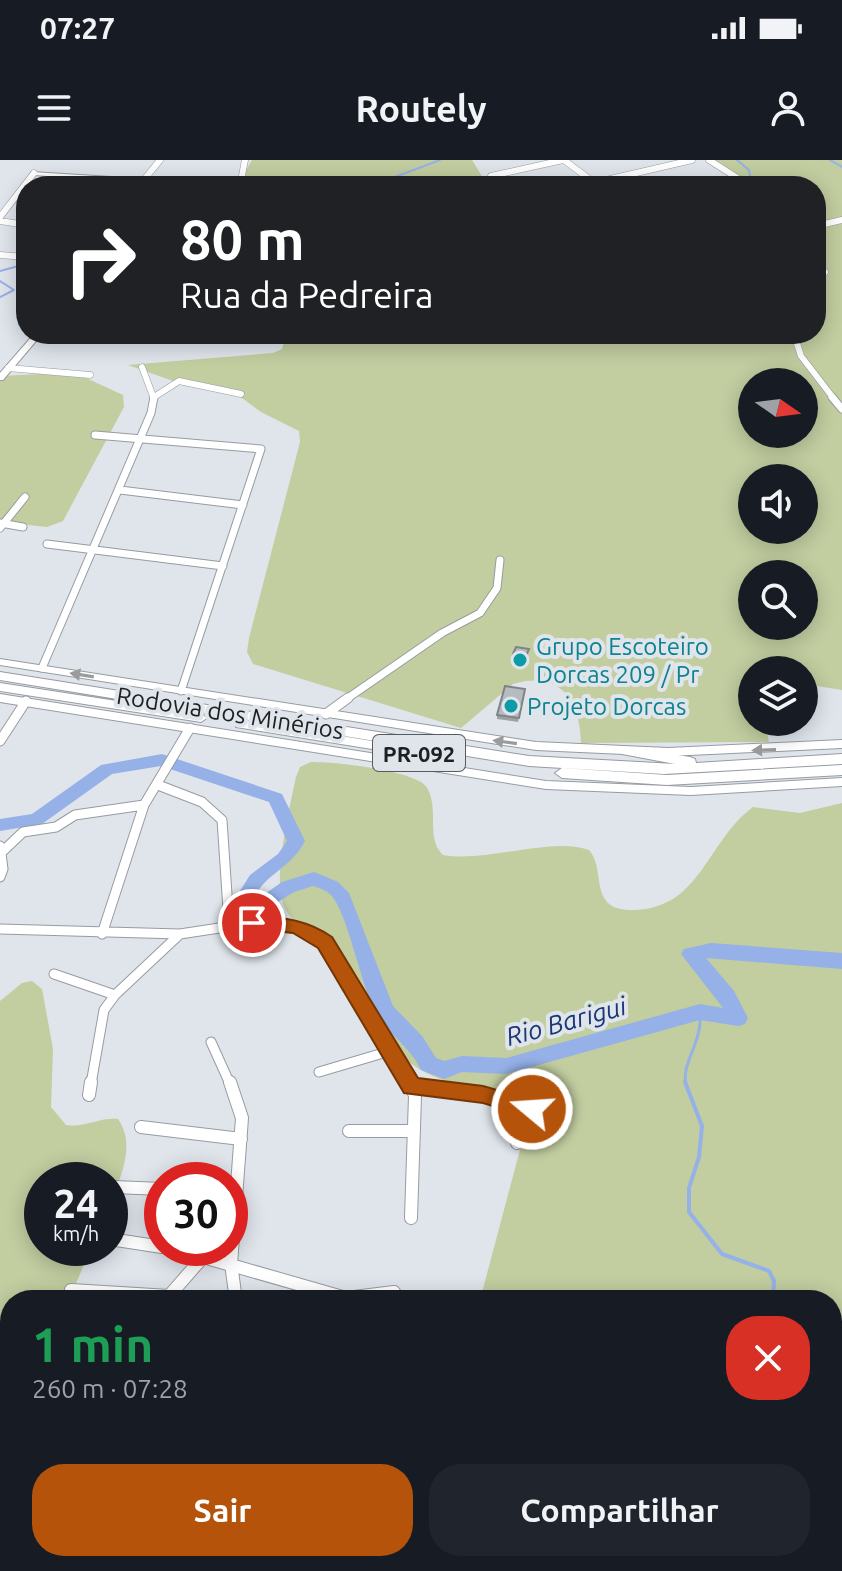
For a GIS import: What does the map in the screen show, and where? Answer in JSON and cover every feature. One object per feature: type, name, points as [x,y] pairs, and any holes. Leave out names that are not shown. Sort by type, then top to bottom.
[{"type":"main road","points":[[37,170],[82,176]]},
{"type":"main road","points":[[0,378],[29,344]]},
{"type":"main road","points":[[0,662],[536,746],[627,751],[776,749],[842,744]]},
{"type":"main road","name":"Rodovia dos Minérios","points":[[0,676],[529,761],[612,768],[718,767],[842,759]]},
{"type":"main road","name":"Rodovia dos Minérios","points":[[0,687],[525,769],[616,779],[706,779],[842,770]]},
{"type":"main road","points":[[0,698],[475,776],[571,787],[703,791],[842,782]]},
{"type":"main road","points":[[627,751],[718,767]]},
{"type":"street","points":[[147,176],[160,160]]},
{"type":"street","points":[[491,176],[563,160],[584,176]]},
{"type":"street","points":[[631,176],[692,160]]},
{"type":"street","points":[[709,160],[735,176]]},
{"type":"street","points":[[32,176],[37,170]]},
{"type":"street","points":[[0,219],[16,197]]},
{"type":"street","points":[[797,344],[801,356],[842,409]]},
{"type":"street","points":[[42,668],[141,438],[154,397],[142,367]]},
{"type":"street","points":[[8,368],[90,375]]},
{"type":"street","points":[[154,397],[179,381],[241,394]]},
{"type":"street","points":[[95,435],[260,446],[181,691]]},
{"type":"street","points":[[120,490],[243,505]]},
{"type":"street","points":[[1,525],[25,497]]},
{"type":"street","points":[[1,525],[23,527]]},
{"type":"street","points":[[47,544],[223,566]]},
{"type":"street","points":[[326,714],[442,633],[480,613],[497,588],[500,560]]},
{"type":"street","points":[[0,741],[26,701]]},
{"type":"street","points":[[102,934],[144,805],[177,756],[190,728]]},
{"type":"street","points":[[158,785],[198,800],[222,820],[229,924]]},
{"type":"street","points":[[0,877],[1,848],[23,832],[56,827],[75,815],[144,805]]},
{"type":"street","points":[[0,929],[180,934],[229,924],[293,926],[308,930],[325,943],[412,1086],[415,1096],[411,1131],[411,1218]]},
{"type":"street","points":[[89,1095],[104,1010],[115,995],[180,934]]},
{"type":"street","points":[[54,974],[115,995]]},
{"type":"street","points":[[211,1042],[224,1066],[242,1118],[238,1162]]},
{"type":"street","points":[[319,1072],[390,1051]]},
{"type":"street","points":[[412,1086],[483,1094],[532,1109]]},
{"type":"street","points":[[517,1143],[542,1088]]},
{"type":"street","points":[[141,1127],[241,1139]]},
{"type":"street","points":[[349,1131],[411,1131]]},
{"type":"street","points":[[174,1290],[195,1266]]},
{"type":"street","points":[[231,1266],[235,1290]]},
{"type":"street","points":[[238,1266],[319,1290]]},
{"type":"green space","points":[[252,160],[472,160],[482,176],[243,176]]},
{"type":"green space","points":[[705,160],[842,160],[842,690],[818,686],[818,656],[738,656],[738,736],[768,736],[769,742],[581,743],[572,702],[565,692],[544,681],[513,684],[461,728],[253,664],[247,652],[249,638],[300,442],[299,431],[261,412],[235,393],[173,381],[128,365],[273,353],[282,349],[283,344],[826,344],[826,176],[728,176]]},
{"type":"green space","points":[[41,374],[86,378],[123,395],[124,407],[63,521],[47,527],[0,522],[0,376]]},
{"type":"green space","points":[[311,762],[352,765],[383,770],[421,782],[431,797],[434,837],[443,855],[479,856],[557,846],[589,850],[596,862],[603,896],[610,905],[624,910],[658,906],[675,897],[702,870],[737,821],[753,807],[800,813],[842,803],[842,1290],[483,1290],[521,1146],[526,1121],[523,1109],[511,1101],[442,1080],[416,1067],[390,1036],[353,970],[288,914],[280,892],[280,877],[284,841],[300,767]]},
{"type":"green space","points":[[32,981],[42,989],[53,1049],[51,1107],[66,1125],[118,1119],[126,1139],[125,1162],[24,1162],[24,1266],[83,1266],[73,1290],[0,1290],[0,1001],[22,983]]},
{"type":"building","points":[[516,647],[529,649],[526,656],[513,654]]},
{"type":"building","name":"Projeto Dorcas","points":[[505,686],[525,689],[519,718],[497,715]]},
{"type":"waterway","points":[[398,176],[440,160]]},
{"type":"waterway","points":[[737,160],[749,170],[750,176]]},
{"type":"waterway","points":[[830,160],[842,167]]},
{"type":"waterway","points":[[0,271],[16,267]]},
{"type":"waterway","points":[[0,281],[14,290],[0,297]]},
{"type":"waterway","name":"Rio Barigui","points":[[0,825],[36,820],[107,769],[162,760],[276,798],[296,841],[285,858],[256,880],[244,899],[260,906],[288,887],[314,879],[337,890],[349,911],[386,1012],[420,1048],[428,1064],[444,1070],[462,1064],[506,1066],[700,1012],[738,1018],[727,997],[691,954],[711,950],[842,961]]},
{"type":"waterway","points":[[686,1084],[686,1068],[698,1033],[700,1012]]},
{"type":"waterway","points":[[685,1082],[702,1126],[699,1157],[689,1188],[689,1212],[722,1254],[769,1271],[774,1281],[774,1290]]},
{"type":"place","name":"Grupo Escoteiro Dorcas 209 / Pr","points":[[520,660]]},
{"type":"place","name":"Projeto Dorcas","points":[[511,706]]},
{"type":"route","points":[[252,923],[308,930],[325,943],[349,988],[412,1086],[483,1094],[532,1109]]}]
